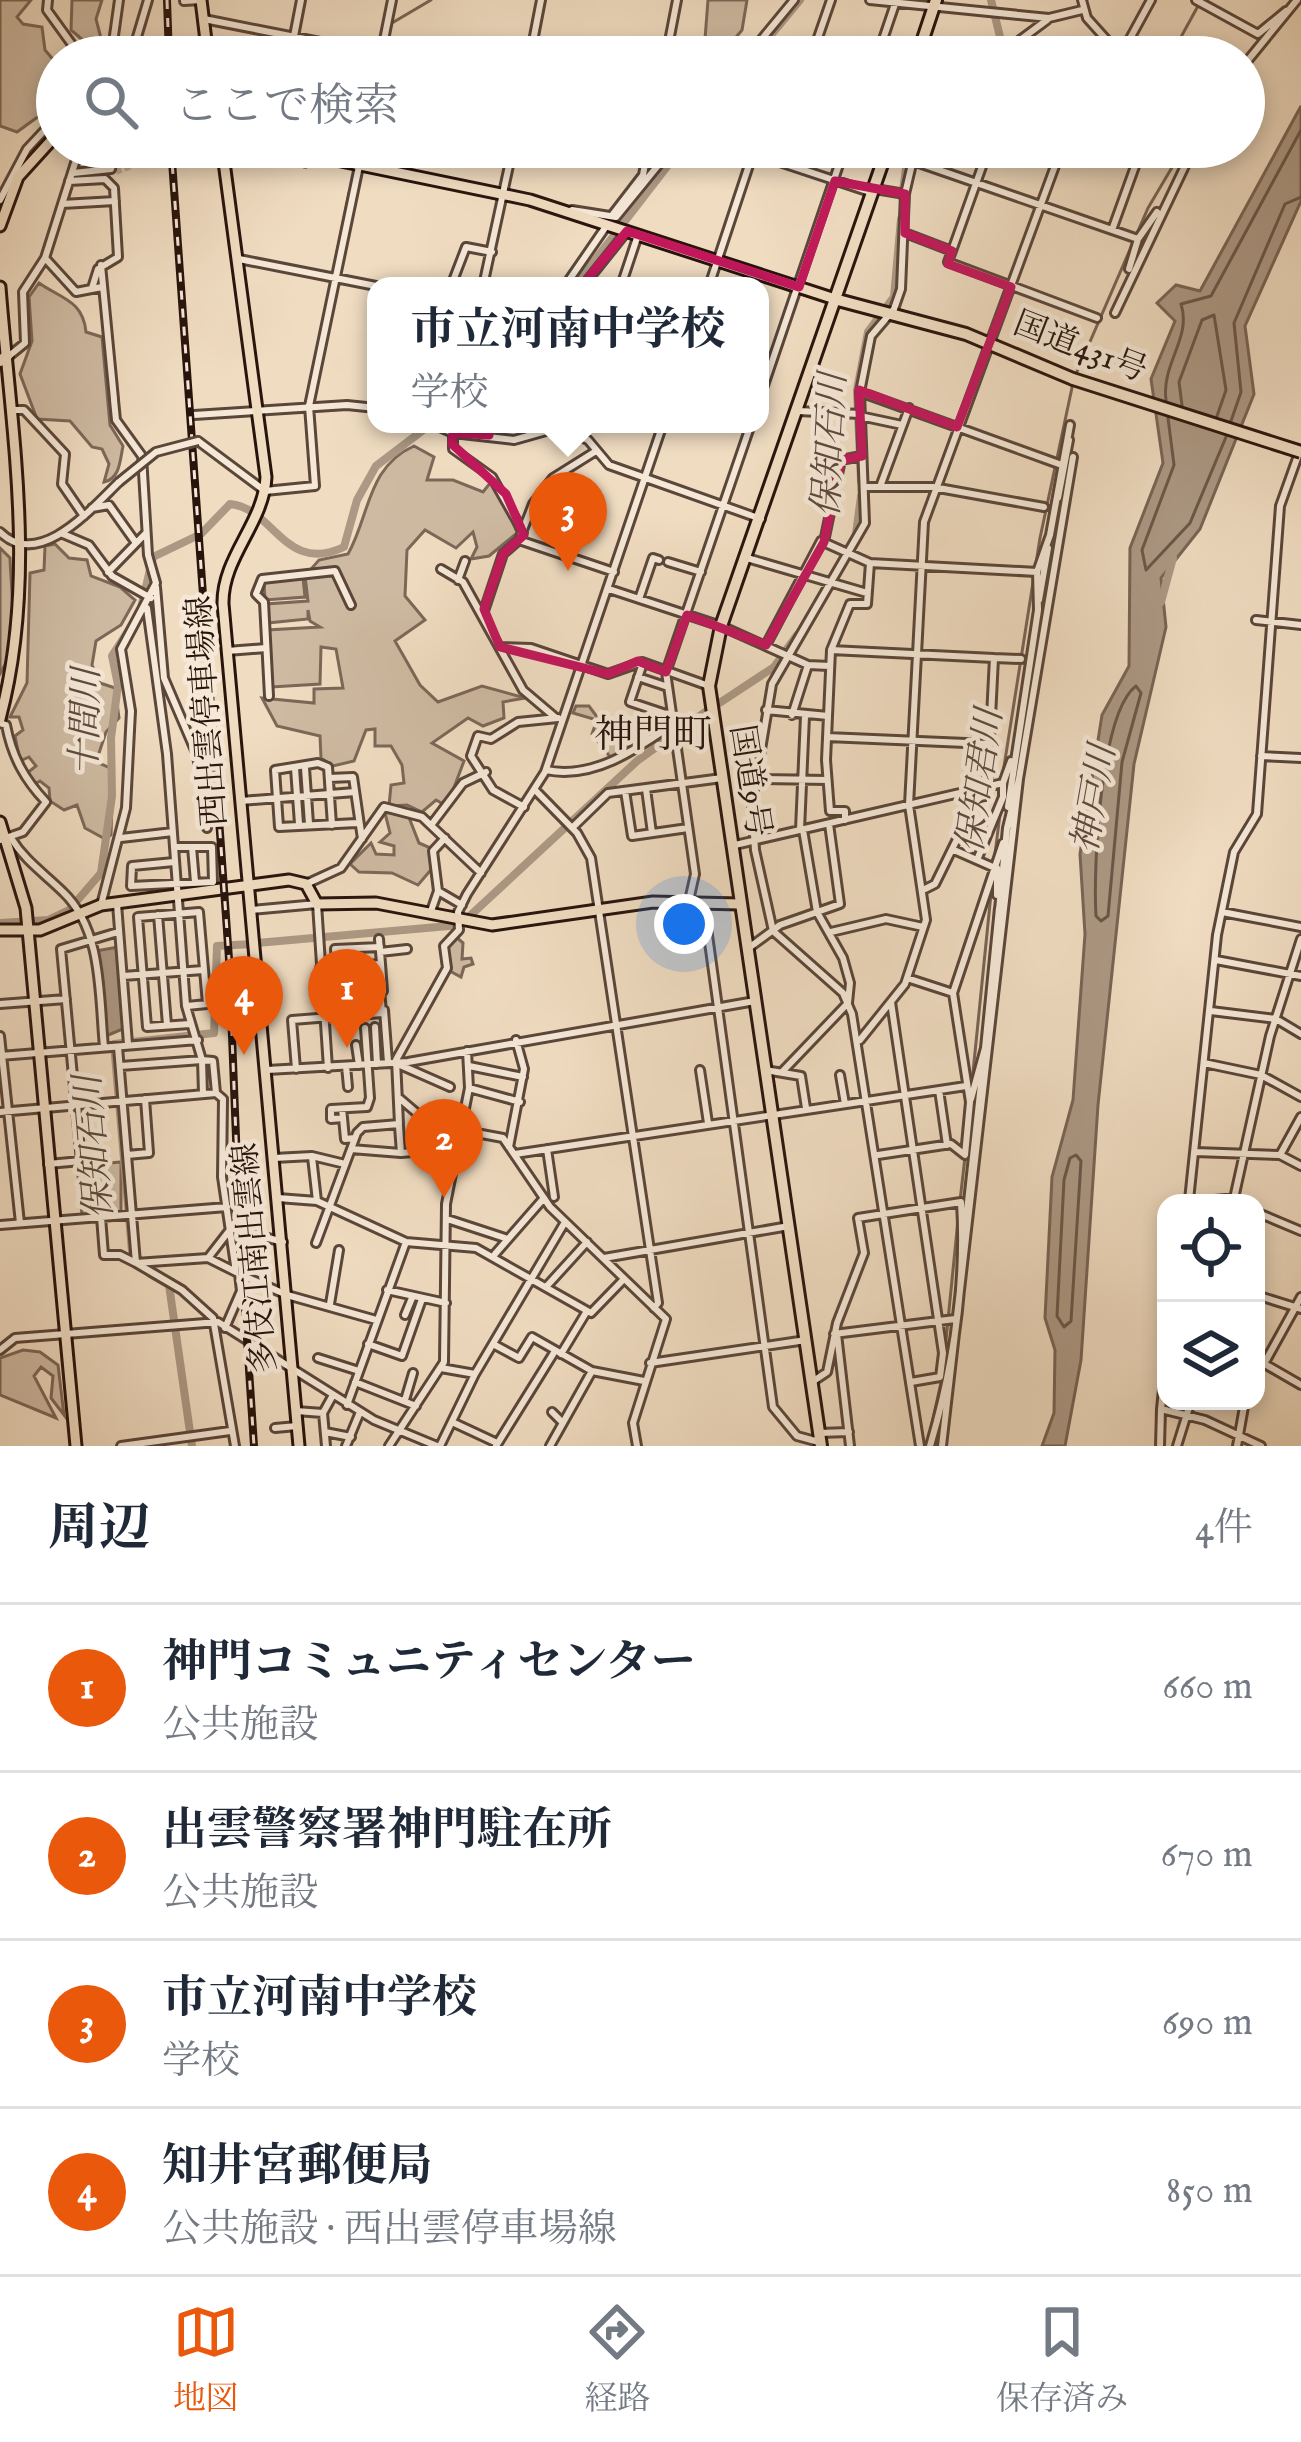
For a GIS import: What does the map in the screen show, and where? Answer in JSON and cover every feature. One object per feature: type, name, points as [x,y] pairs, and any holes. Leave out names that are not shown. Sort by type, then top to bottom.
[{"type":"highway","points":[[924,36],[935,3]]},
{"type":"highway","name":"国道9号","points":[[821,1440],[709,686],[721,626],[882,168]]},
{"type":"highway","name":"国道431号","points":[[838,300],[992,343],[1072,379],[1301,449]]},
{"type":"main road","points":[[201,0],[206,36]]},
{"type":"main road","points":[[0,226],[18,177],[36,157]]},
{"type":"main road","name":"西出雲停車場線","points":[[229,168],[265,490],[222,587],[266,1068]]},
{"type":"main road","points":[[358,168],[504,194],[610,220],[630,232],[838,300]]},
{"type":"main road","points":[[0,286],[2,358],[14,410],[17,540],[15,658],[0,721]]},
{"type":"main road","points":[[0,822],[27,922],[76,1446]]},
{"type":"main road","points":[[0,930],[27,922],[49,928],[101,905],[290,880],[306,884],[316,904],[376,903],[461,923],[502,925],[653,902],[740,904]]},
{"type":"main road","name":"多伎江南出雲線","points":[[266,1068],[298,1446]]},
{"type":"street","points":[[48,0],[47,10],[66,36]]},
{"type":"street","points":[[114,36],[119,0]]},
{"type":"street","points":[[137,36],[148,0]]},
{"type":"street","points":[[184,1],[201,0]]},
{"type":"street","points":[[294,36],[301,0]]},
{"type":"street","points":[[385,36],[392,0]]},
{"type":"street","points":[[534,36],[541,0]]},
{"type":"street","points":[[670,36],[677,0]]},
{"type":"street","points":[[764,36],[794,0]]},
{"type":"street","points":[[818,36],[830,0]]},
{"type":"street","points":[[870,0],[1049,18],[1082,10]]},
{"type":"street","points":[[1082,0],[1082,10],[1104,36]]},
{"type":"street","points":[[1132,36],[1151,0]]},
{"type":"street","points":[[1196,0],[1258,34],[1297,0]]},
{"type":"street","points":[[884,36],[896,2]]},
{"type":"street","points":[[1265,38],[1286,11]]},
{"type":"street","points":[[1025,36],[1049,18]]},
{"type":"street","points":[[204,19],[289,36]]},
{"type":"street","points":[[0,200],[36,139]]},
{"type":"street","points":[[2,358],[25,343],[22,295],[45,258],[74,168]]},
{"type":"street","points":[[71,177],[111,168]]},
{"type":"street","points":[[63,534],[146,458],[174,444],[198,441],[265,490],[315,486],[309,406],[358,168]]},
{"type":"street","points":[[485,277],[509,168]]},
{"type":"street","points":[[571,277],[644,168]]},
{"type":"street","points":[[610,220],[570,213],[617,216],[657,168]]},
{"type":"street","points":[[712,277],[749,168]]},
{"type":"street","points":[[801,168],[874,191],[905,194]]},
{"type":"street","points":[[769,372],[839,168]]},
{"type":"street","points":[[848,1003],[773,931],[754,840],[752,802],[772,684],[865,523],[860,392],[871,336],[901,290],[909,168]]},
{"type":"street","points":[[935,168],[1138,239]]},
{"type":"street","points":[[981,168],[950,265],[1097,318]]},
{"type":"street","points":[[859,1041],[907,978],[923,927],[925,890],[909,805],[921,566],[933,488],[992,343],[1054,168]]},
{"type":"street","points":[[1112,230],[1134,168]]},
{"type":"street","points":[[1115,313],[1183,168]]},
{"type":"street","points":[[71,177],[116,172]]},
{"type":"street","points":[[71,177],[106,179],[115,201],[118,257],[101,266],[92,288]]},
{"type":"street","points":[[62,204],[115,201]]},
{"type":"street","points":[[1130,275],[1138,239],[1160,211]]},
{"type":"street","points":[[595,214],[610,220]]},
{"type":"street","points":[[592,277],[630,232]]},
{"type":"street","points":[[622,277],[630,232]]},
{"type":"street","points":[[904,233],[952,250]]},
{"type":"street","points":[[454,277],[466,247],[492,252]]},
{"type":"street","points":[[45,258],[54,262],[74,291],[102,286]]},
{"type":"street","points":[[236,259],[367,284]]},
{"type":"street","points":[[101,266],[116,421],[142,456],[148,555],[156,583],[164,678],[197,755],[207,828]]},
{"type":"street","points":[[860,392],[1059,464]]},
{"type":"street","points":[[114,400],[126,430],[146,458]]},
{"type":"street","points":[[194,415],[309,406],[367,408]]},
{"type":"street","points":[[881,485],[909,408]]},
{"type":"street","points":[[14,410],[24,410],[65,454],[62,484],[69,502],[84,516]]},
{"type":"street","points":[[798,411],[860,415],[902,425]]},
{"type":"street","points":[[930,1446],[955,1319],[1007,828],[1070,424],[1059,464],[1056,506]]},
{"type":"street","points":[[539,433],[514,440],[453,433],[453,449],[492,477],[521,536],[614,572]]},
{"type":"street","points":[[577,433],[609,465],[761,519]]},
{"type":"street","points":[[393,1063],[429,1008],[428,995],[447,968],[444,946],[461,923],[462,904],[546,770],[660,433]]},
{"type":"street","points":[[688,905],[695,874],[666,672],[748,433]]},
{"type":"street","points":[[1188,1194],[1222,913],[1234,852],[1257,814],[1280,506],[1301,449]]},
{"type":"street","points":[[483,614],[503,554],[521,536],[533,504],[554,478],[596,451]]},
{"type":"street","points":[[766,645],[824,542],[841,460],[862,456]]},
{"type":"street","points":[[942,1446],[1019,779],[1073,457]]},
{"type":"street","points":[[1292,482],[1301,484]]},
{"type":"street","points":[[865,487],[933,488],[1045,507]]},
{"type":"street","points":[[92,508],[109,505],[136,543]]},
{"type":"street","points":[[0,532],[17,540],[63,534],[89,544],[108,572],[146,596]]},
{"type":"street","points":[[108,572],[146,533]]},
{"type":"street","points":[[1038,610],[1037,572],[1050,535]]},
{"type":"street","points":[[824,542],[870,563],[1037,572]]},
{"type":"street","points":[[639,599],[653,558],[701,572]]},
{"type":"street","points":[[747,558],[830,586],[868,593]]},
{"type":"street","points":[[458,580],[465,561]]},
{"type":"street","points":[[845,820],[845,811],[830,811],[827,779],[831,650],[850,604],[867,604],[870,563]]},
{"type":"street","points":[[441,569],[458,580],[483,614],[531,700],[560,718]]},
{"type":"street","points":[[269,696],[265,602],[256,594],[262,579],[335,571],[351,605]]},
{"type":"street","points":[[156,583],[146,596],[147,608],[175,847],[186,1006],[202,1060],[203,1094]]},
{"type":"street","points":[[608,589],[721,626],[808,665],[830,666]]},
{"type":"street","points":[[101,905],[121,838],[131,712],[121,649],[147,608]]},
{"type":"street","points":[[1256,620],[1301,625]]},
{"type":"street","points":[[500,646],[531,648],[617,674],[643,663],[709,686]]},
{"type":"street","points":[[227,651],[266,648]]},
{"type":"street","points":[[831,650],[1021,659]]},
{"type":"street","points":[[925,890],[935,884],[982,788],[994,658]]},
{"type":"street","points":[[643,663],[630,702],[673,726]]},
{"type":"street","points":[[792,715],[808,665]]},
{"type":"street","points":[[638,677],[668,687]]},
{"type":"street","points":[[766,710],[828,716]]},
{"type":"street","points":[[805,716],[802,830],[818,912],[849,974],[848,1003],[878,1155],[918,1446]]},
{"type":"street","points":[[524,807],[494,790],[472,756],[478,736],[490,740],[518,722],[560,718]]},
{"type":"street","points":[[0,721],[6,725],[10,749],[29,784],[46,802],[23,832],[5,839],[78,913],[90,936],[104,1047]]},
{"type":"street","points":[[546,770],[575,770],[636,753],[673,726]]},
{"type":"street","points":[[622,730],[651,739]]},
{"type":"street","points":[[827,737],[989,744]]},
{"type":"street","points":[[977,860],[1004,797],[1004,783],[1020,737]]},
{"type":"street","points":[[1261,755],[1301,758]]},
{"type":"street","points":[[300,767],[309,824]]},
{"type":"street","points":[[299,825],[300,767]]},
{"type":"street","points":[[332,825],[328,767],[275,770],[279,827],[309,824],[332,825],[357,823]]},
{"type":"street","points":[[432,824],[464,783],[486,772]]},
{"type":"street","points":[[329,778],[353,777],[362,839]]},
{"type":"street","points":[[569,825],[608,794],[722,778]]},
{"type":"street","points":[[758,779],[827,779]]},
{"type":"street","points":[[970,1102],[952,993],[996,868],[1019,779]]},
{"type":"street","points":[[731,845],[1004,783]]},
{"type":"street","points":[[646,788],[652,833]]},
{"type":"street","points":[[535,790],[592,858],[635,1135],[658,1303],[654,1308]]},
{"type":"street","points":[[625,791],[632,836],[688,828]]},
{"type":"street","points":[[241,801],[355,792]]},
{"type":"street","points":[[306,884],[337,871],[384,807],[409,811],[432,824],[482,874]]},
{"type":"street","points":[[747,949],[773,931],[840,904],[830,824]]},
{"type":"street","points":[[121,838],[173,832]]},
{"type":"street","points":[[430,914],[438,891],[434,851],[445,838]]},
{"type":"street","points":[[175,847],[212,847],[214,879],[131,886],[132,866],[176,862]]},
{"type":"street","points":[[192,847],[195,883]]},
{"type":"street","points":[[952,849],[996,868]]},
{"type":"street","points":[[996,868],[999,910]]},
{"type":"street","points":[[438,891],[462,904]]},
{"type":"street","points":[[117,904],[128,1046]]},
{"type":"street","points":[[252,910],[316,904],[328,1068]]},
{"type":"street","points":[[704,906],[773,1407],[797,1436],[821,1440],[849,1432]]},
{"type":"street","points":[[186,1006],[207,1004],[200,912],[138,917],[147,1027],[190,1024]]},
{"type":"street","points":[[1222,913],[1301,927]]},
{"type":"street","points":[[158,915],[167,1025]]},
{"type":"street","points":[[831,932],[886,919],[923,927]]},
{"type":"street","points":[[48,1164],[81,1161],[61,949],[90,936],[118,932]]},
{"type":"street","points":[[1238,1194],[1261,1075],[1276,1019],[1296,975],[1301,939]]},
{"type":"street","points":[[380,946],[383,1010]]},
{"type":"street","points":[[340,1016],[335,950],[380,946],[407,950]]},
{"type":"street","points":[[1215,959],[1296,975]]},
{"type":"street","points":[[320,968],[381,964]]},
{"type":"street","points":[[354,965],[357,991],[380,989],[393,1063],[393,1092],[426,1120],[450,1174]]},
{"type":"street","points":[[123,976],[204,970]]},
{"type":"street","points":[[907,978],[952,993]]},
{"type":"street","points":[[0,1004],[66,999]]},
{"type":"street","points":[[266,1068],[393,1063],[755,1001]]},
{"type":"street","points":[[892,1002],[938,1321],[940,1377],[911,1382]]},
{"type":"street","points":[[782,1072],[848,1003]]},
{"type":"street","points":[[296,1069],[292,1020],[383,1010]]},
{"type":"street","points":[[1210,1011],[1276,1019],[1301,1034]]},
{"type":"street","points":[[355,1138],[345,1139],[342,1113],[367,1107],[370,1028]]},
{"type":"street","points":[[0,1036],[4,1112],[20,1223]]},
{"type":"street","points":[[1,1056],[198,1040]]},
{"type":"street","points":[[512,1151],[523,1077],[516,1040]]},
{"type":"street","points":[[356,1045],[368,1065]]},
{"type":"street","points":[[118,1047],[136,1263]]},
{"type":"street","points":[[878,1155],[947,1145],[965,1155],[970,1102],[985,1048]]},
{"type":"street","points":[[389,1446],[441,1369],[450,1174],[470,1088],[467,1051]]},
{"type":"street","points":[[120,1066],[213,1061],[216,1093]]},
{"type":"street","points":[[393,1063],[450,1088]]},
{"type":"street","points":[[1203,1063],[1261,1075],[1301,1097]]},
{"type":"street","points":[[346,1066],[348,1088]]},
{"type":"street","points":[[469,1066],[523,1077]]},
{"type":"street","points":[[700,1070],[708,1124]]},
{"type":"street","points":[[765,1070],[801,1076],[806,1109]]},
{"type":"street","points":[[482,1091],[486,1071]]},
{"type":"street","points":[[840,1075],[845,1104]]},
{"type":"street","points":[[202,1078],[215,1078]]},
{"type":"street","points":[[512,1151],[966,1086]]},
{"type":"street","points":[[470,1088],[520,1102]]},
{"type":"street","points":[[939,1090],[947,1145]]},
{"type":"street","points":[[4,1112],[216,1093],[223,1099],[222,1177],[241,1291],[225,1328]]},
{"type":"street","points":[[398,1097],[401,1153]]},
{"type":"street","points":[[127,1155],[149,1153],[145,1099]]},
{"type":"street","points":[[1280,1155],[1301,1117]]},
{"type":"street","points":[[316,1243],[363,1126],[399,1124]]},
{"type":"street","points":[[460,1130],[496,1135],[566,1222],[666,1319],[633,1423],[637,1446]]},
{"type":"street","points":[[350,1149],[436,1150]]},
{"type":"street","points":[[547,1149],[554,1197]]},
{"type":"street","points":[[1195,1152],[1280,1155],[1301,1166]]},
{"type":"street","points":[[312,1156],[316,1201]]},
{"type":"street","points":[[274,1158],[312,1156],[345,1164]]},
{"type":"street","points":[[530,1179],[551,1175]]},
{"type":"street","points":[[278,1198],[316,1201],[406,1242],[476,1248],[591,1313],[624,1279]]},
{"type":"street","points":[[494,1256],[544,1198]]},
{"type":"street","points":[[812,1382],[827,1372],[864,1253],[858,1218],[961,1202],[964,1241]]},
{"type":"street","points":[[0,1225],[227,1207]]},
{"type":"street","points":[[1265,1216],[1301,1232]]},
{"type":"street","points":[[100,1217],[104,1256],[121,1255],[136,1263],[182,1290],[213,1318],[235,1446]]},
{"type":"street","points":[[447,1220],[506,1238]]},
{"type":"street","points":[[0,1350],[15,1338],[211,1323],[347,1405],[438,1446],[530,1277],[566,1222]]},
{"type":"street","points":[[604,1258],[789,1226]]},
{"type":"street","points":[[208,1258],[231,1228]]},
{"type":"street","points":[[246,1232],[283,1241]]},
{"type":"street","points":[[347,1405],[406,1242]]},
{"type":"street","points":[[546,1287],[587,1242]]},
{"type":"street","points":[[330,1304],[339,1250]]},
{"type":"street","points":[[136,1263],[208,1258],[286,1295],[376,1320]]},
{"type":"street","points":[[387,1290],[446,1303]]},
{"type":"street","points":[[1265,1297],[1300,1303],[1265,1355]]},
{"type":"street","points":[[405,1315],[412,1298]]},
{"type":"street","points":[[368,1344],[402,1356],[422,1299]]},
{"type":"street","points":[[451,1422],[496,1445],[586,1311]]},
{"type":"street","points":[[836,1334],[955,1319]]},
{"type":"street","points":[[836,1334],[850,1446]]},
{"type":"street","points":[[493,1343],[519,1358],[532,1337],[592,1371],[644,1381]]},
{"type":"street","points":[[650,1363],[806,1340]]},
{"type":"street","points":[[318,1358],[358,1371]]},
{"type":"street","points":[[1265,1365],[1301,1385]]},
{"type":"street","points":[[441,1369],[475,1374]]},
{"type":"street","points":[[550,1446],[592,1371]]},
{"type":"street","points":[[404,1400],[413,1373]]},
{"type":"street","points":[[355,1382],[416,1406]]},
{"type":"street","points":[[326,1446],[323,1413],[333,1395]]},
{"type":"street","points":[[1160,1446],[1161,1410]]},
{"type":"street","points":[[1165,1410],[1261,1446]]},
{"type":"street","points":[[1177,1446],[1189,1410]]},
{"type":"street","points":[[1237,1446],[1244,1410]]},
{"type":"street","points":[[296,1412],[323,1413]]},
{"type":"street","points":[[325,1432],[348,1442],[360,1412]]},
{"type":"street","points":[[552,1412],[562,1422]]},
{"type":"street","points":[[916,1420],[938,1418]]},
{"type":"street","points":[[275,1428],[297,1426]]},
{"type":"street","points":[[122,1446],[230,1431]]},
{"type":"street","points":[[207,1434],[209,1446]]},
{"type":"highlighted area","points":[[835,181],[905,194],[905,233],[952,251],[948,264],[1011,287],[957,427],[859,390],[862,456],[841,460],[824,542],[766,645],[687,615],[666,672],[638,661],[608,674],[500,647],[484,609],[503,554],[524,535],[506,494],[452,444],[453,433],[489,435],[494,392],[627,231],[799,287]]},
{"type":"shaded area","points":[[0,0],[31,0],[17,17],[23,24],[42,27],[43,36],[36,36],[36,118],[17,132],[0,126]]},
{"type":"shaded area","points":[[72,0],[102,0],[96,19],[100,36],[78,36],[71,30]]},
{"type":"shaded area","points":[[708,0],[747,0],[737,36],[705,36]]},
{"type":"shaded area","points":[[39,283],[75,306],[86,332],[102,337],[110,425],[123,446],[116,473],[104,482],[109,464],[102,449],[92,447],[70,421],[37,419],[20,374],[32,341],[29,297]]},
{"type":"shaded area","points":[[414,446],[434,457],[427,480],[453,480],[483,492],[491,482],[506,503],[517,533],[489,556],[471,559],[477,547],[473,532],[456,548],[425,530],[407,550],[405,596],[425,620],[395,641],[420,685],[438,702],[482,686],[525,698],[503,702],[504,718],[483,726],[468,718],[432,743],[464,761],[447,806],[436,800],[422,812],[407,805],[389,806],[391,785],[404,783],[402,765],[391,746],[375,746],[375,729],[366,730],[354,761],[333,766],[321,758],[320,736],[277,726],[262,698],[314,703],[314,689],[343,688],[336,649],[321,647],[320,684],[272,687],[267,630],[320,627],[310,621],[308,610],[308,619],[267,623],[266,604],[308,601],[305,576],[319,560],[348,554],[378,479]]},
{"type":"shaded area","points":[[55,544],[69,558],[87,560],[91,576],[120,587],[135,600],[121,625],[96,641],[92,665],[100,683],[115,688],[119,718],[106,732],[96,762],[113,769],[111,835],[105,839],[85,828],[77,805],[64,810],[50,801],[49,788],[40,781],[33,785],[26,774],[36,766],[29,757],[20,761],[15,736],[23,730],[19,717],[10,717],[27,683],[30,573],[44,570],[45,546]]},
{"type":"shaded area","points":[[0,548],[10,558],[13,618],[10,649],[0,674]]},
{"type":"shaded area","points":[[303,578],[305,597],[265,600],[264,582]]},
{"type":"shaded area","points":[[576,706],[589,706],[600,721],[629,735],[633,748],[611,758],[592,734],[597,720],[573,713]]},
{"type":"shaded area","points":[[385,813],[408,815],[419,843],[433,849],[435,865],[418,885],[392,873],[359,872],[350,864],[371,843],[376,854],[394,855],[394,846],[380,842],[390,833]]},
{"type":"shaded area","points":[[455,936],[463,943],[462,959],[471,958],[473,964],[464,967],[461,977],[448,970],[446,946]]},
{"type":"shaded area","points":[[121,1162],[121,1212],[82,1215],[77,1166]]},
{"type":"shaded area","points":[[23,1350],[40,1352],[58,1365],[64,1415],[51,1398],[53,1376],[41,1367],[34,1376],[56,1418],[0,1395],[0,1358]]},
{"type":"water","points":[[1301,106],[1301,201],[1245,326],[1254,394],[1200,529],[1161,578],[1166,627],[1134,764],[1098,1105],[1081,1360],[1065,1446],[1042,1446],[1054,1413],[1055,1350],[1045,1318],[1052,1177],[1073,1100],[1085,934],[1080,854],[1102,715],[1129,666],[1130,548],[1163,463],[1151,379],[1175,321],[1157,303],[1176,285],[1200,291]]},
{"type":"water","points":[[118,947],[125,1028],[106,1036],[96,951]]},
{"type":"waterway","points":[[392,23],[431,0]]},
{"type":"waterway","name":"十間川","points":[[770,36],[800,0]]},
{"type":"waterway","name":"保知石川","points":[[991,0],[1000,36]]},
{"type":"waterway","name":"保知君川","points":[[1182,36],[1198,6]]},
{"type":"waterway","name":"十間川","points":[[582,277],[666,168]]},
{"type":"waterway","name":"保知石川","points":[[902,198],[906,168]]},
{"type":"waterway","name":"保知君川","points":[[1076,374],[1148,208],[1172,168]]},
{"type":"waterway","points":[[310,387],[349,193]]},
{"type":"waterway","name":"保知石川","points":[[861,481],[857,390],[868,332],[894,297],[901,219]]},
{"type":"waterway","name":"保知君川","points":[[1003,773],[1040,538],[1073,383]]},
{"type":"waterway","name":"十間川","points":[[141,608],[153,557],[201,534],[230,504],[258,516],[281,538],[307,553],[344,547],[357,500],[376,466],[419,433]]},
{"type":"waterway","name":"保知石川","points":[[856,534],[861,496]]},
{"type":"waterway","name":"神戸川","points":[[1161,602],[1173,558]]},
{"type":"waterway","name":"十間川","points":[[0,923],[48,920],[69,910],[101,873],[112,796],[111,738],[118,685],[112,656],[134,622]]},
{"type":"waterway","name":"保知石川","points":[[718,704],[774,667],[797,635]]},
{"type":"waterway","name":"保知石川","points":[[257,943],[460,925],[637,761],[708,710]]},
{"type":"waterway","name":"保知君川","points":[[994,862],[1001,806]]},
{"type":"waterway","name":"保知君川","points":[[972,1082],[992,884]]},
{"type":"waterway","name":"保知石川","points":[[133,1263],[114,1044],[214,1033],[217,946],[252,944]]},
{"type":"waterway","name":"保知君川","points":[[960,1201],[965,1157]]},
{"type":"waterway","name":"保知君川","points":[[945,1350],[959,1210]]},
{"type":"waterway","name":"保知石川","points":[[150,1274],[169,1285],[192,1446]]},
{"type":"waterway","name":"保知君川","points":[[927,1446],[942,1378]]},
{"type":"tunnel","points":[[116,172],[126,168]]},
{"type":"railway","points":[[167,0],[168,36]]},
{"type":"railway","points":[[172,168],[229,959],[239,1214]]},
{"type":"railway","points":[[238,1201],[254,1446]]},
{"type":"place","name":"市立河南中学校","points":[[568,571]]},
{"type":"place","name":"神門コミュニティセンター","points":[[347,1048]]},
{"type":"place","name":"知井宮郵便局","points":[[244,1055]]},
{"type":"place","name":"出雲警察署神門駐在所","points":[[444,1198]]},
{"type":"district","name":"神門町","points":[[653,736]]}]
